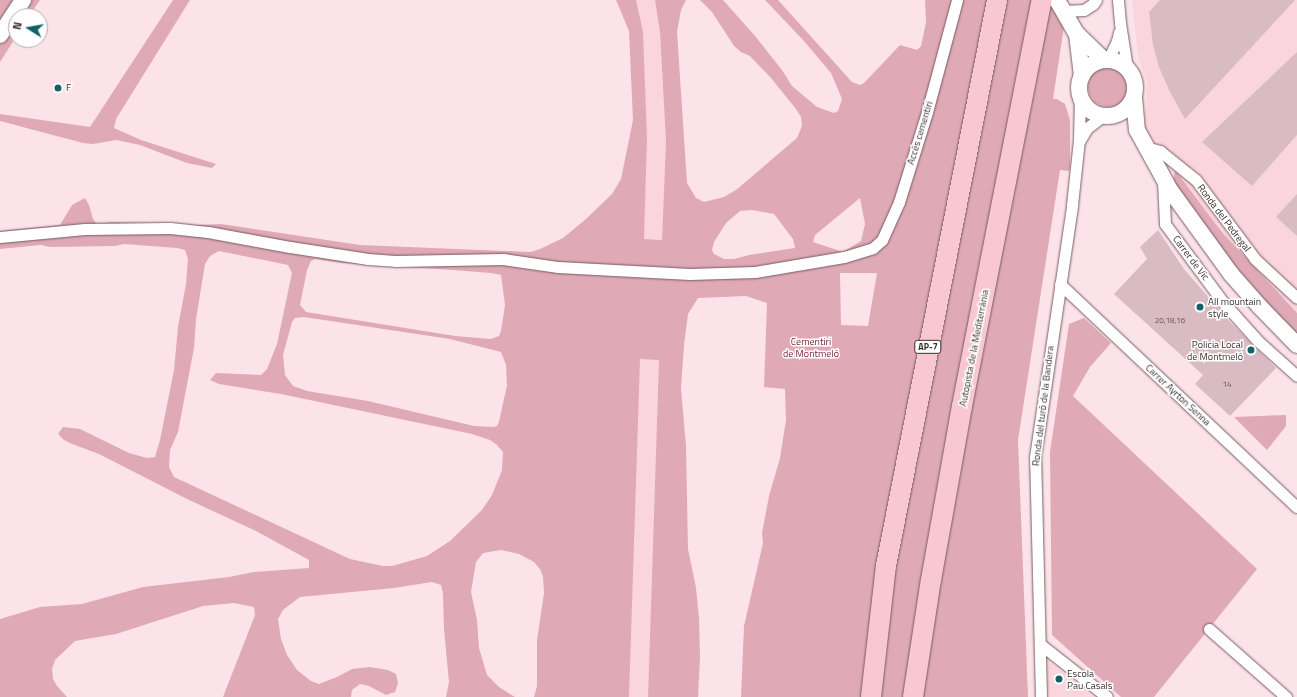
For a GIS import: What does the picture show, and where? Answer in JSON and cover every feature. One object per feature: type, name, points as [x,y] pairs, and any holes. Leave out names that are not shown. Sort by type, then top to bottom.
[{"type":"highway","name":"AP-7","points":[[871,697],[886,566],[997,0]]},
{"type":"highway","name":"Autopista de la Mediterrània","points":[[913,697],[931,580],[962,406],[1042,0]]},
{"type":"street","points":[[0,35],[23,0]]},
{"type":"street","name":"Accés cementiri","points":[[0,237],[85,229],[170,228],[208,232],[290,247],[395,261],[503,259],[558,267],[690,274],[755,272],[844,257],[873,248],[882,240],[899,202],[927,112],[957,0]]},
{"type":"street","points":[[1060,5],[1084,10],[1096,0]]},
{"type":"street","points":[[1079,140],[1087,128],[1107,116],[1124,111],[1130,105],[1134,97],[1135,81],[1127,68],[1118,0]]},
{"type":"street","points":[[1060,5],[1077,34],[1106,60]]},
{"type":"street","points":[[1106,60],[1117,41],[1120,24]]},
{"type":"street","points":[[1077,34],[1082,76]]},
{"type":"street","points":[[1127,68],[1118,62],[1106,60],[1091,65],[1082,76],[1079,85],[1080,95],[1084,104],[1090,111],[1125,122],[1137,130]]},
{"type":"street","name":"Ronda del turó de la Bandera","points":[[1041,697],[1035,457],[1072,205],[1079,140],[1080,95]]},
{"type":"street","name":"Carrer de Vic","points":[[1134,97],[1137,130],[1163,179],[1199,232],[1232,274],[1260,307],[1297,345]]},
{"type":"street","name":"Ronda del Pedregal","points":[[1145,147],[1160,151],[1196,180],[1255,259],[1297,298]]},
{"type":"street","name":"Carrer de Vic","points":[[1163,179],[1165,224],[1223,302],[1258,341],[1297,376]]},
{"type":"street","name":"Carrer Ayrton Senna","points":[[1060,284],[1297,507]]},
{"type":"street","points":[[1209,629],[1286,697]]},
{"type":"street","points":[[1040,644],[1106,697]]},
{"type":"shaded area","points":[[636,0],[655,0],[660,32],[666,141],[662,240],[644,239],[647,139]]},
{"type":"shaded area","points":[[1132,0],[1297,0],[1297,313],[1221,231],[1144,128],[1147,83],[1138,56]]},
{"type":"shaded area","points":[[639,359],[659,359],[648,697],[629,697]]},
{"type":"shaded area","name":"Escola Pau Casals","points":[[1047,660],[1093,697],[1048,697]]},
{"type":"green space","points":[[0,0],[40,0],[34,8],[8,8],[9,48],[0,62]]},
{"type":"green space","points":[[173,0],[190,0],[116,119],[114,128],[141,140],[216,164],[212,168],[187,163],[140,145],[116,140],[93,144],[83,143],[0,121],[0,114],[90,127]]},
{"type":"green space","name":"Cementiri de Montmeló","points":[[616,0],[636,0],[643,32],[647,139],[644,239],[662,240],[666,141],[660,32],[655,0],[686,0],[681,10],[677,32],[687,183],[696,198],[704,202],[724,197],[736,190],[797,138],[802,126],[801,117],[796,109],[771,78],[750,56],[741,52],[734,46],[712,12],[700,0],[723,0],[755,36],[782,70],[792,86],[817,107],[834,113],[838,111],[842,99],[831,73],[804,41],[765,0],[778,0],[852,82],[860,85],[864,83],[900,45],[917,50],[921,46],[926,22],[925,0],[1068,0],[1053,99],[1057,99],[1065,104],[1070,120],[1070,167],[1069,171],[1060,170],[1018,440],[1028,697],[741,697],[744,626],[763,543],[762,533],[769,496],[780,458],[786,420],[785,389],[764,387],[767,303],[746,296],[698,298],[688,314],[684,345],[681,388],[686,446],[688,549],[696,588],[699,618],[700,656],[698,697],[648,697],[659,360],[640,359],[629,697],[534,697],[537,686],[537,640],[544,593],[543,577],[540,569],[534,562],[519,554],[501,550],[483,553],[476,562],[471,592],[477,620],[479,648],[487,675],[499,687],[515,697],[446,697],[449,682],[444,629],[443,594],[441,585],[432,582],[394,588],[300,597],[283,610],[278,619],[281,639],[287,655],[297,670],[311,681],[319,684],[352,669],[370,667],[388,670],[396,674],[398,683],[395,692],[386,695],[369,686],[360,684],[352,690],[351,697],[223,697],[255,615],[254,607],[234,603],[203,606],[116,634],[75,641],[55,660],[52,669],[53,679],[67,697],[0,697],[0,619],[40,607],[82,604],[143,587],[229,577],[254,572],[309,568],[309,560],[256,531],[187,499],[99,454],[64,440],[58,434],[63,427],[80,429],[129,453],[147,458],[155,457],[160,440],[174,370],[178,327],[186,284],[188,259],[185,250],[177,248],[124,244],[115,246],[50,247],[41,245],[0,249],[0,231],[60,225],[72,205],[85,198],[89,205],[93,219],[96,223],[100,224],[111,222],[199,225],[221,224],[360,245],[531,252],[563,238],[586,219],[612,194],[621,179],[633,120],[629,31]],"holes":[[[860,198],[865,224],[861,241],[843,252],[813,242],[815,235]],[[752,210],[774,214],[793,239],[795,248],[749,255],[734,259],[724,259],[714,254],[712,250],[714,242],[726,223],[740,211]],[[219,251],[288,265],[292,273],[277,344],[267,369],[261,375],[216,373],[210,380],[219,384],[281,394],[472,434],[490,440],[503,452],[502,470],[492,495],[482,510],[450,541],[427,556],[392,566],[383,566],[350,559],[174,477],[169,467],[170,450],[178,432],[194,348],[196,319],[205,264],[210,256]],[[315,259],[341,263],[453,270],[501,275],[505,305],[501,331],[499,336],[491,339],[455,336],[306,312],[300,305],[307,270],[311,261]],[[840,273],[877,273],[868,326],[841,325]],[[304,317],[450,339],[501,352],[506,365],[507,385],[499,422],[497,426],[493,427],[474,426],[368,401],[307,391],[293,386],[285,375],[283,355],[292,322],[295,318]]]},
{"type":"green space","points":[[1104,67],[1112,67],[1119,70],[1125,76],[1128,87],[1125,98],[1119,104],[1112,107],[1104,107],[1097,104],[1091,98],[1088,91],[1088,83],[1091,76],[1097,70]]},
{"type":"green space","points":[[1175,170],[1221,231],[1297,313],[1297,334],[1230,268],[1172,188]]},
{"type":"green space","points":[[1084,318],[1111,343],[1090,367],[1073,396],[1257,569],[1154,697],[1121,697],[1052,635],[1050,452],[1069,324]]},
{"type":"green space","points":[[1286,415],[1286,426],[1267,450],[1234,417]]},
{"type":"building","points":[[1160,0],[1295,0],[1185,119],[1169,90],[1159,67],[1153,45],[1149,12]]},
{"type":"building","points":[[1297,52],[1297,135],[1252,186],[1202,142]]},
{"type":"building","points":[[1297,194],[1297,236],[1276,217]]},
{"type":"building","points":[[1158,230],[1184,269],[1229,321],[1276,368],[1230,416],[1195,384],[1203,375],[1114,294],[1147,259],[1140,247]]},
{"type":"place","name":"F","points":[[58,88]]},
{"type":"place","name":"All mountain style","points":[[1200,307]]},
{"type":"place","name":"Policia Local de Montmeló","points":[[1251,350]]},
{"type":"place","name":"Escola Pau Casals","points":[[1059,679]]}]
